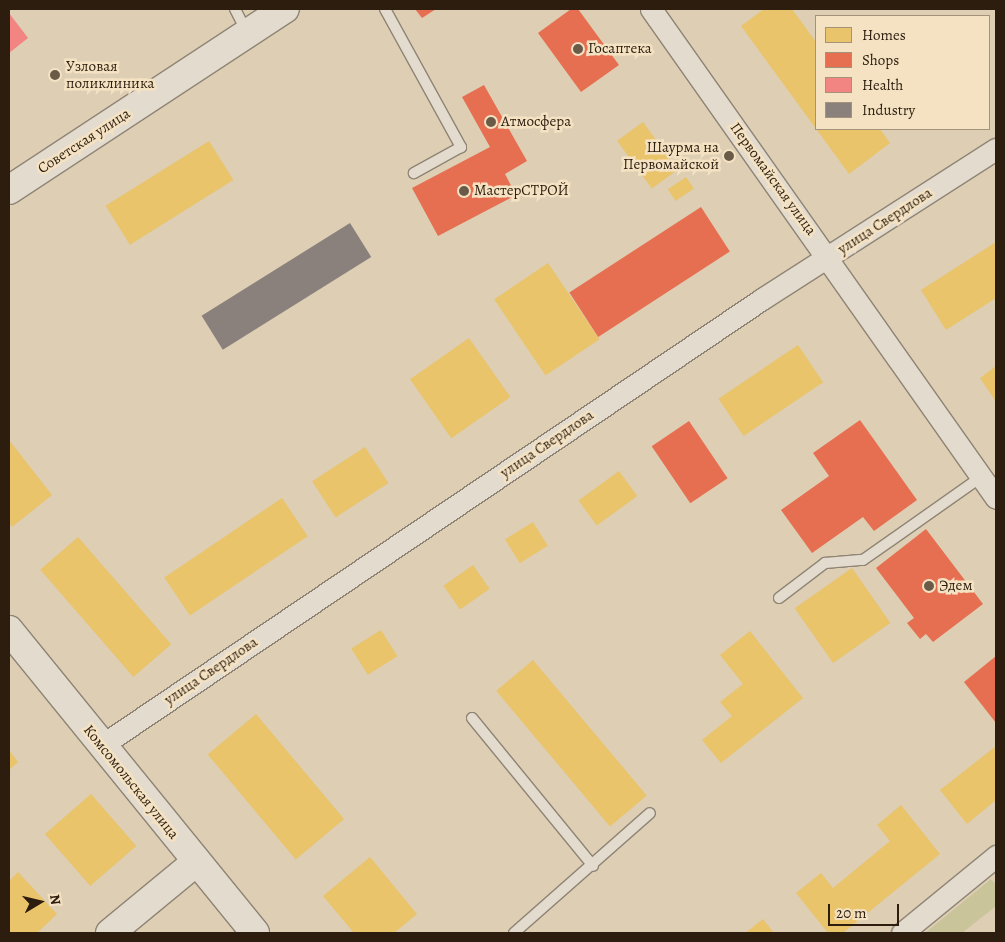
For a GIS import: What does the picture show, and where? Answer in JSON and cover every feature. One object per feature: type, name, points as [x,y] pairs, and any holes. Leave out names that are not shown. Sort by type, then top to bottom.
[{"type":"street","name":"Советская улица","points":[[9,190],[285,9]]},
{"type":"street","name":"Первомайская улица","points":[[651,9],[829,258],[996,498]]},
{"type":"street","name":"улица Свердлова","points":[[102,745],[762,299],[829,258],[996,149]]},
{"type":"street","name":"Комсомольская улица","points":[[9,630],[255,933]]},
{"type":"street","points":[[902,933],[996,856]]},
{"type":"street","points":[[110,933],[196,862]]},
{"type":"lane","points":[[234,9],[248,33]]},
{"type":"lane","points":[[386,9],[461,146],[414,173]]},
{"type":"lane","points":[[779,598],[825,563],[863,560],[981,477]]},
{"type":"lane","points":[[472,718],[593,866]]},
{"type":"lane","points":[[514,933],[593,866],[650,813]]},
{"type":"shaded area","points":[[991,879],[996,885],[996,906],[962,933],[925,933]]},
{"type":"building: Homes","points":[[764,9],[792,9],[815,41],[815,128],[741,26]]},
{"type":"building: Homes","points":[[643,122],[678,170],[652,189],[617,141]]},
{"type":"building: Homes","points":[[817,130],[881,130],[890,143],[849,174]]},
{"type":"building: Homes","points":[[209,141],[233,180],[130,245],[106,206]]},
{"type":"building: Homes","points":[[686,177],[694,189],[676,201],[668,189]]},
{"type":"building: Homes","points":[[996,242],[996,298],[946,330],[921,290]]},
{"type":"building: Homes","points":[[548,263],[599,339],[546,376],[494,299]]},
{"type":"building: Homes","points":[[469,338],[510,397],[451,438],[410,379]]},
{"type":"building: Homes","points":[[798,345],[823,382],[744,436],[718,399]]},
{"type":"building: Homes","points":[[996,366],[996,402],[980,378]]},
{"type":"building: Homes","points":[[9,440],[52,495],[12,527],[9,523]]},
{"type":"building: Homes","points":[[365,447],[388,483],[336,517],[312,481]]},
{"type":"building: Homes","points":[[619,471],[637,496],[597,525],[579,500]]},
{"type":"building: Homes","points":[[282,498],[308,536],[190,616],[164,577]]},
{"type":"building: Homes","points":[[533,522],[548,546],[520,563],[505,539]]},
{"type":"building: Homes","points":[[78,537],[171,644],[133,677],[40,570]]},
{"type":"building: Homes","points":[[473,565],[490,589],[460,609],[444,586]]},
{"type":"building: Homes","points":[[852,568],[890,623],[833,663],[795,608]]},
{"type":"building: Homes","points":[[381,630],[397,656],[368,675],[351,649]]},
{"type":"building: Homes","points":[[750,631],[803,698],[721,763],[702,740],[732,716],[720,702],[743,684],[720,655]]},
{"type":"building: Homes","points":[[533,660],[647,796],[610,826],[496,691]]},
{"type":"building: Homes","points":[[256,714],[344,819],[296,859],[208,754]]},
{"type":"building: Homes","points":[[996,746],[996,800],[967,824],[940,790]]},
{"type":"building: Homes","points":[[9,750],[18,762],[9,770]]},
{"type":"building: Homes","points":[[91,794],[136,846],[90,886],[45,834]]},
{"type":"building: Homes","points":[[901,805],[940,854],[843,933],[828,933],[796,893],[821,873],[833,888],[890,841],[877,825]]},
{"type":"building: Homes","points":[[370,857],[417,914],[394,933],[354,933],[323,896]]},
{"type":"building: Homes","points":[[18,872],[57,914],[37,933],[9,933],[9,881]]},
{"type":"building: Homes","points":[[763,919],[774,933],[745,933]]},
{"type":"building: Shops","points":[[415,9],[436,9],[422,18]]},
{"type":"building: Shops","name":"Госаптека","points":[[571,9],[578,9],[619,65],[581,92],[538,33]]},
{"type":"building: Shops","name":"МастерСТРОЙ","points":[[484,85],[527,161],[505,174],[516,195],[438,236],[412,188],[490,147],[462,97]]},
{"type":"building: Shops","points":[[701,207],[730,251],[598,337],[569,293]]},
{"type":"building: Shops","points":[[860,420],[917,500],[874,531],[863,517],[812,553],[781,510],[829,476],[813,453]]},
{"type":"building: Shops","points":[[689,421],[728,478],[690,503],[652,446]]},
{"type":"building: Shops","name":"Эдем","points":[[926,529],[983,604],[933,642],[926,634],[920,639],[907,623],[914,618],[876,568]]},
{"type":"building: Shops","points":[[996,656],[996,723],[964,682]]},
{"type":"building: Health","points":[[9,13],[28,38],[9,53]]},
{"type":"building: Industry","points":[[350,223],[371,257],[223,350],[202,316]]},
{"type":"place","name":"Госаптека","points":[[578,49]]},
{"type":"place","name":"Узловая поликлиника","points":[[55,75]]},
{"type":"place","name":"Атмосфера","points":[[491,122]]},
{"type":"place","name":"Шаурма на Первомайской","points":[[729,156]]},
{"type":"place","name":"МастерСТРОЙ","points":[[464,191]]},
{"type":"place","name":"Эдем","points":[[929,586]]}]
